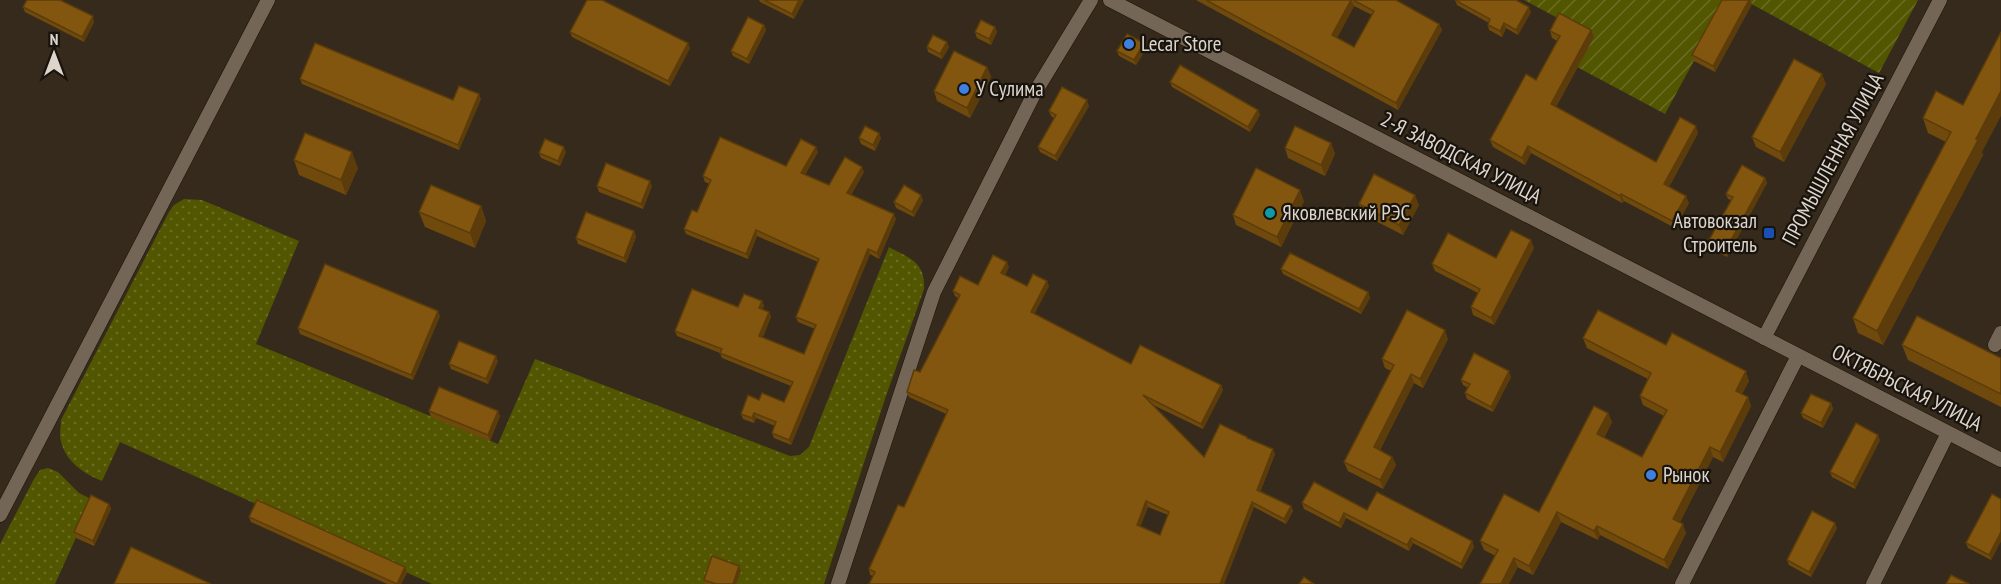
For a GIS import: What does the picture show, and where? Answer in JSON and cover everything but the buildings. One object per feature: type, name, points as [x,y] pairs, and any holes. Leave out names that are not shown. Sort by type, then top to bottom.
[{"type":"street","points":[[0,515],[268,0]]},
{"type":"street","points":[[838,584],[934,292],[1034,94],[1091,0]]},
{"type":"street","name":"2-Я ЗАВОДСКАЯ УЛИЦА","points":[[1110,0],[1796,354]]},
{"type":"street","name":"ПРОМЫШЛЕННАЯ УЛИЦА","points":[[1764,338],[1940,0]]},
{"type":"street","points":[[1682,584],[1796,354]]},
{"type":"street","name":"ОКТЯБРЬСКАЯ УЛИЦА","points":[[1796,354],[2001,460]]},
{"type":"street","points":[[1873,584],[1948,433]]},
{"type":"shaded area","points":[[1524,0],[1727,0],[1665,114],[1577,67],[1593,37]]},
{"type":"shaded area","points":[[1744,0],[1918,0],[1879,73]]},
{"type":"shaded area","points":[[184,199],[202,200],[299,241],[256,344],[498,444],[535,359],[790,456],[800,455],[809,447],[889,247],[909,258],[915,262],[922,273],[924,289],[824,584],[432,584],[120,442],[102,481],[89,475],[71,461],[63,448],[60,436],[61,420],[169,212],[174,205]]},
{"type":"shaded area","points":[[48,468],[58,472],[79,493],[93,500],[55,584],[0,584],[0,544],[34,479],[40,470]]},
{"type":"place","name":"Lecar Store","points":[[1129,44]]},
{"type":"place","name":"У Сулима","points":[[964,89]]},
{"type":"place","name":"Яковлевский РЭС","points":[[1270,213]]},
{"type":"place","name":"Автовокзал Строитель","points":[[1769,233]]},
{"type":"place","name":"Рынок","points":[[1651,475]]}]
